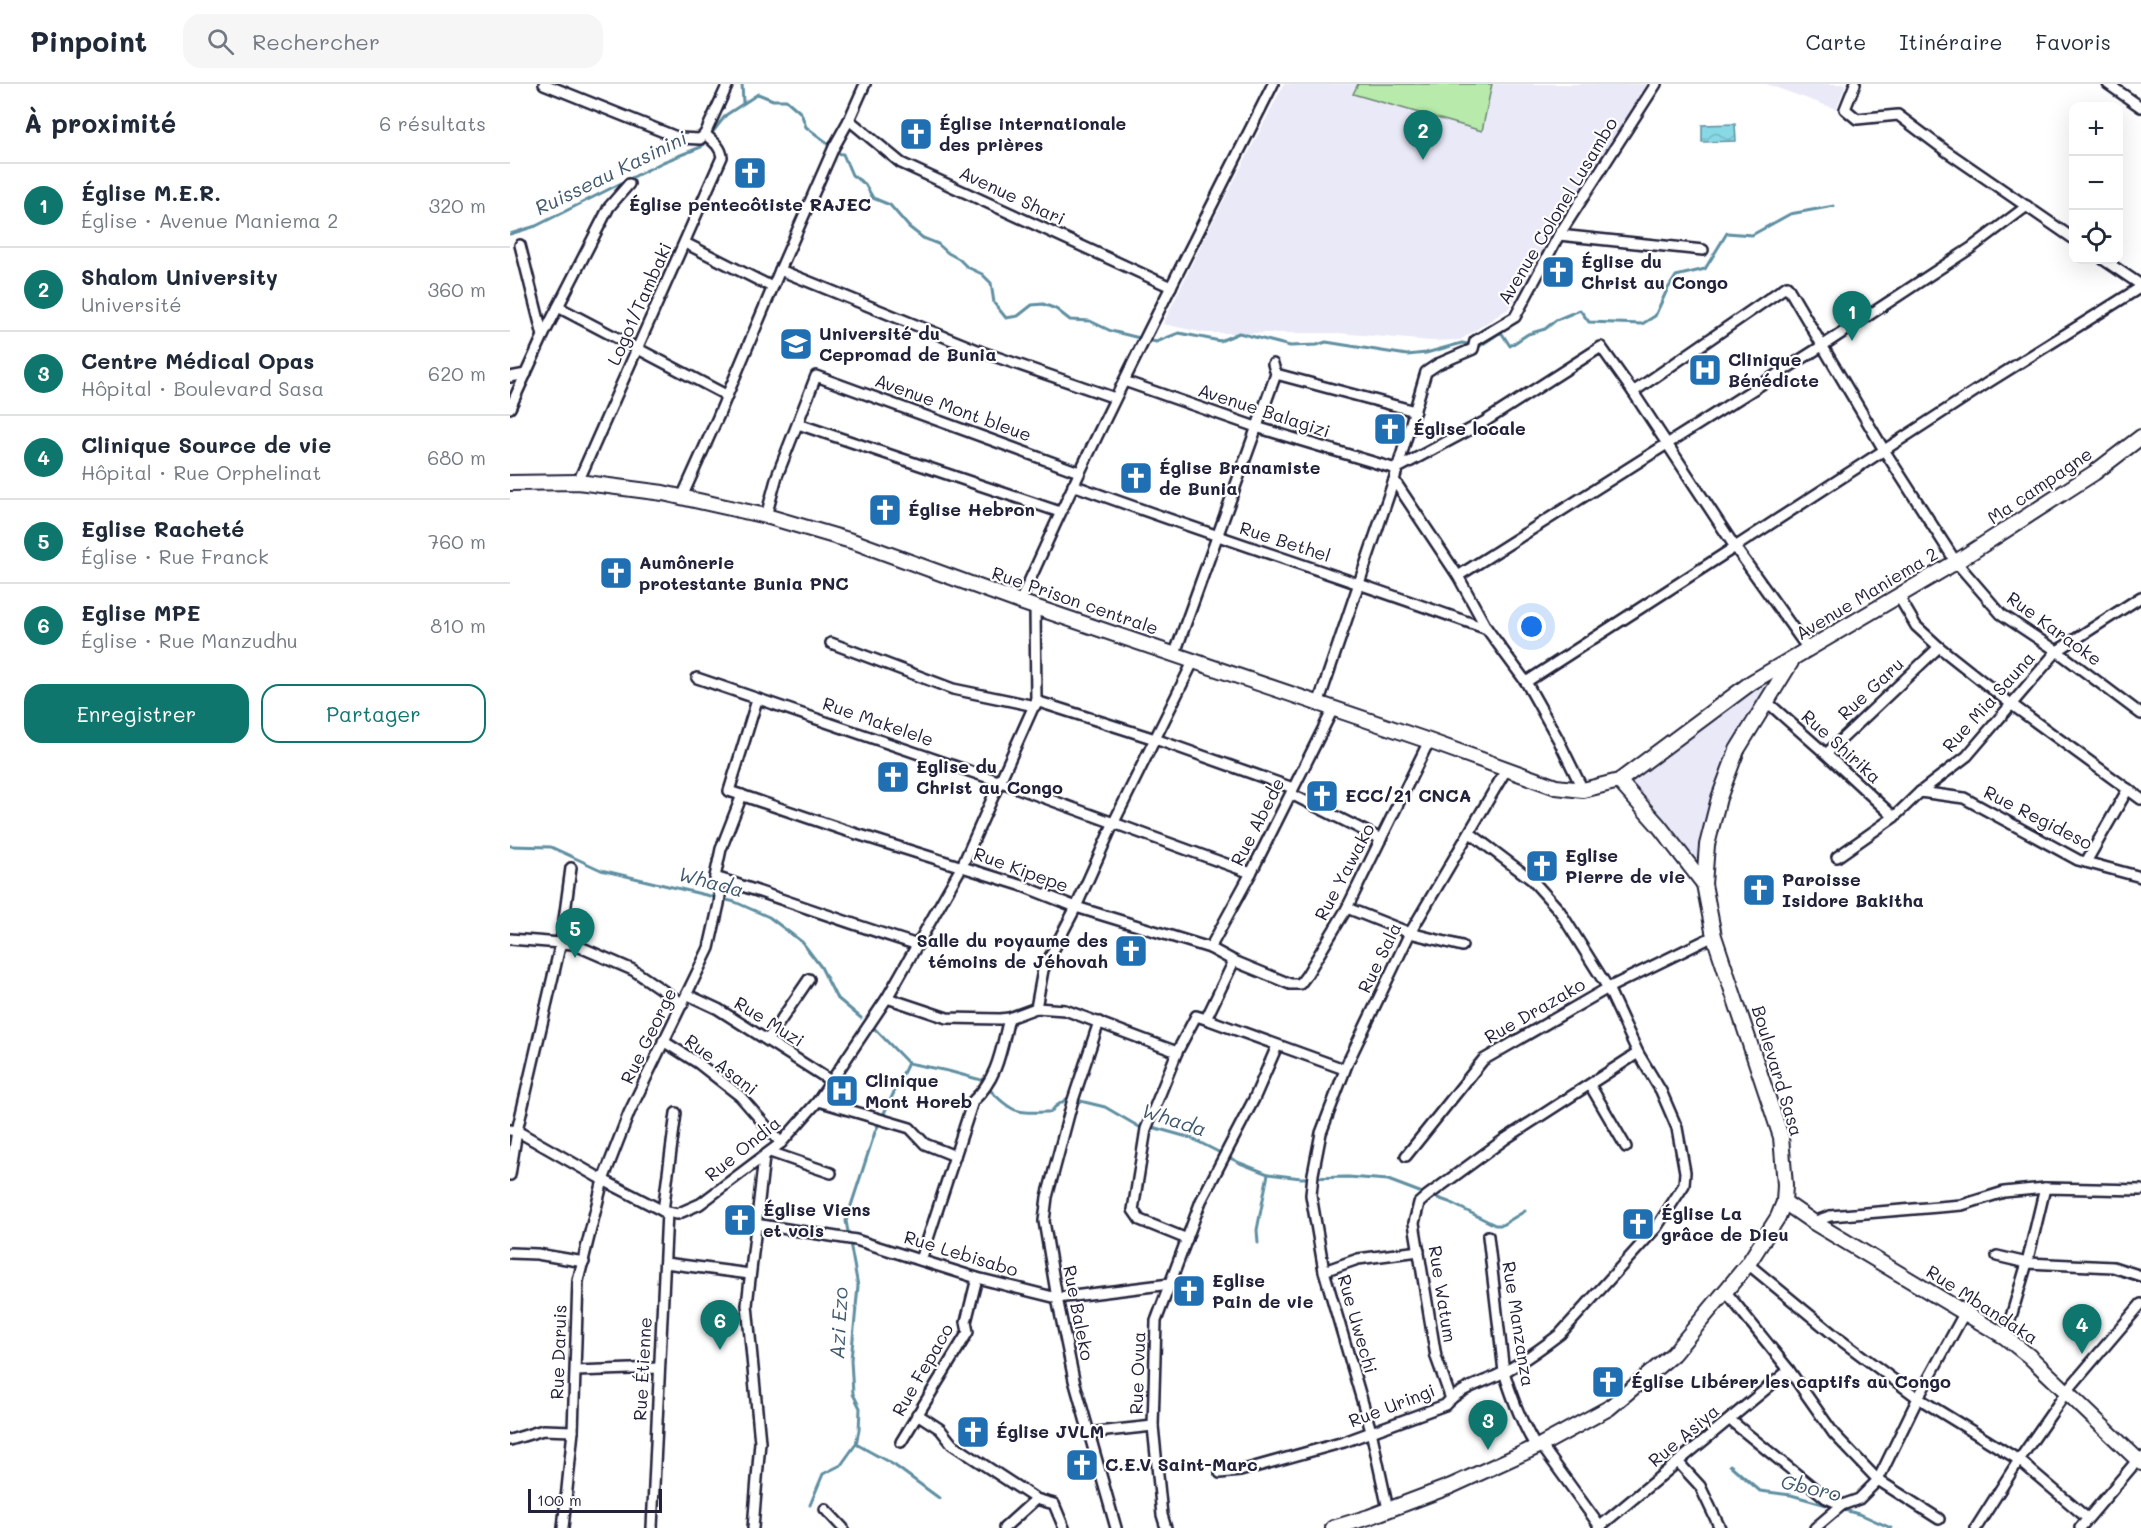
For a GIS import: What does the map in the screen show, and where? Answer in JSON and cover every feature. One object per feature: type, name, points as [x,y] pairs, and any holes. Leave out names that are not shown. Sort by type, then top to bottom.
[{"type":"street","points":[[544,84],[679,138],[700,139],[708,136],[728,84]]},
{"type":"street","points":[[682,497],[834,147],[866,84]]},
{"type":"street","points":[[1020,602],[1115,398],[1273,84]]},
{"type":"street","name":"Avenue Colonel Lusambo","points":[[1318,704],[1394,480],[1426,372],[1474,345],[1515,316],[1559,235],[1656,84]]},
{"type":"street","points":[[1855,84],[1845,109],[1857,119],[1894,116],[2069,235]]},
{"type":"street","points":[[2108,84],[2141,107]]},
{"type":"street","name":"Avenue Shari","points":[[849,120],[901,163],[1171,287]]},
{"type":"street","name":"Logo1/Tambaki","points":[[578,482],[722,157],[721,151],[708,136]]},
{"type":"street","points":[[510,408],[543,336],[609,207],[629,184]]},
{"type":"street","points":[[1458,576],[1822,346],[1971,248],[2027,206]]},
{"type":"street","points":[[1559,235],[1703,250]]},
{"type":"street","points":[[685,243],[772,287]]},
{"type":"street","points":[[520,245],[543,336]]},
{"type":"street","points":[[1526,682],[2141,286],[2110,264]]},
{"type":"street","points":[[780,270],[982,352],[1115,398]]},
{"type":"street","name":"Avenue Maniema 2","points":[[1619,781],[1752,682],[1956,562],[1884,450],[1787,286],[1633,392]]},
{"type":"street","points":[[558,307],[726,395]]},
{"type":"street","points":[[1396,469],[1484,422],[1601,347],[1735,547],[1808,649]]},
{"type":"street","points":[[1175,653],[1218,538],[1275,369],[1415,411]]},
{"type":"street","points":[[510,377],[526,374]]},
{"type":"street","name":"Avenue Mont bleue","points":[[798,424],[816,375],[1079,472]]},
{"type":"street","name":"Avenue Balagizi","points":[[1124,381],[1256,427],[1396,469]]},
{"type":"street","points":[[766,516],[777,476],[798,424],[1060,512]]},
{"type":"street","name":"Ma campagne","points":[[1956,562],[2094,473],[2141,437]]},
{"type":"street","points":[[1394,480],[1458,576],[1487,629],[1526,682],[1583,790]]},
{"type":"street","name":"Rue Prison centrale","points":[[510,483],[578,482],[682,497],[766,516],[855,542],[1020,602],[1175,653],[1556,787],[1583,790],[1619,781]]},
{"type":"street","name":"Rue Bethel","points":[[1073,485],[1218,538],[1360,583],[1487,629]]},
{"type":"street","name":"Rue Karaoke","points":[[1956,562],[2001,614],[2057,651],[2141,714]]},
{"type":"street","points":[[1899,597],[1916,626],[1939,647],[2011,704],[2141,799]]},
{"type":"street","name":"Rue Mia Sauna","points":[[1838,857],[1894,818],[1920,792],[1967,756],[2057,651],[2141,597]]},
{"type":"street","points":[[1035,607],[1036,703]]},
{"type":"street","points":[[831,643],[953,689],[1036,703],[1155,739],[1292,791],[1381,839]]},
{"type":"street","name":"Rue Garu","points":[[1826,754],[1939,647]]},
{"type":"street","points":[[1036,1008],[1043,970],[1076,907],[1114,822],[1194,660]]},
{"type":"street","name":"Boulevard Sasa","points":[[1333,1528],[1451,1486],[1539,1446],[1609,1408],[1673,1354],[1748,1264],[1778,1217],[1784,1202],[1785,1185],[1781,1137],[1714,936],[1704,884],[1707,845],[1719,798],[1737,750],[1792,660]]},
{"type":"street","name":"Rue Makelele","points":[[696,678],[1001,782],[1251,873]]},
{"type":"street","name":"Rue Kipepe","points":[[757,700],[729,791],[1020,885],[1076,907],[1209,948],[1290,984],[1300,984]]},
{"type":"street","name":"Rue Shirika","points":[[1766,701],[1894,818]]},
{"type":"street","name":"Rue Ondia","points":[[665,1211],[678,1214],[700,1204],[781,1143],[818,1101],[887,998],[962,866],[1036,703]]},
{"type":"street","name":"Rue Abede","points":[[1209,948],[1251,873],[1333,709]]},
{"type":"street","name":"Rue Yawako","points":[[1300,984],[1347,908],[1429,741]]},
{"type":"street","name":"Rue Sala","points":[[1312,1178],[1321,1133],[1344,1069],[1410,933],[1506,770]]},
{"type":"street","name":"Boulevard Sasa","points":[[1619,781],[1659,826],[1704,884]]},
{"type":"street","points":[[2086,862],[2127,789]]},
{"type":"street","name":"Rue Regideso","points":[[1920,792],[1964,798],[2078,860],[2141,877]]},
{"type":"street","points":[[742,795],[721,849],[715,877],[918,945]]},
{"type":"street","name":"Rue Uringi","points":[[1220,1473],[1240,1471],[1344,1442],[1445,1405],[1454,1395],[1504,1372],[1560,1334],[1656,1228],[1683,1185],[1685,1172],[1677,1128],[1660,1091],[1638,1053],[1608,988],[1559,910],[1532,880],[1470,833]]},
{"type":"street","points":[[510,1175],[513,1130],[561,942],[572,868]]},
{"type":"street","name":"Rue George","points":[[603,1180],[629,1113],[709,948],[719,900],[715,877]]},
{"type":"street","points":[[1347,908],[1410,933],[1462,946]]},
{"type":"street","name":"Rue Drazako","points":[[1406,1156],[1483,1060],[1608,988],[1714,936]]},
{"type":"street","points":[[510,939],[573,944],[633,970],[683,1004]]},
{"type":"street","points":[[1206,1019],[1234,961]]},
{"type":"street","points":[[768,1040],[809,979]]},
{"type":"street","name":"Rue Muzi","points":[[688,995],[718,1008],[831,1081]]},
{"type":"street","points":[[887,998],[947,1018],[1009,1018],[1036,1008],[1065,1010],[1177,1052]]},
{"type":"street","points":[[1187,1239],[1140,1220],[1133,1210],[1147,1127],[1177,1052],[1196,1016],[1344,1069]]},
{"type":"street","points":[[921,1260],[973,1101],[987,1087],[995,1073],[1009,1018]]},
{"type":"street","name":"Rue Baleko","points":[[1099,1022],[1073,1099],[1047,1197],[1044,1221],[1057,1298],[1088,1433],[1116,1528]]},
{"type":"street","name":"Rue Asani","points":[[663,1041],[740,1096],[781,1143]]},
{"type":"street","name":"Rue Ovua","points":[[1166,1528],[1162,1515],[1152,1426],[1156,1321],[1201,1201],[1254,1099],[1277,1046]]},
{"type":"street","points":[[1626,1147],[1590,1085],[1638,1053]]},
{"type":"street","name":"Rue Watum","points":[[1451,1399],[1436,1357],[1414,1223],[1419,1203],[1505,1139],[1590,1085]]},
{"type":"street","points":[[818,1101],[910,1128],[925,1144],[955,1156]]},
{"type":"street","name":"Rue Étienne","points":[[652,1528],[665,1263],[665,1211],[676,1113]]},
{"type":"street","points":[[513,1130],[665,1211]]},
{"type":"street","points":[[753,1528],[760,1442],[747,1305],[755,1224],[767,1155],[831,1173]]},
{"type":"street","name":"Rue Uwechi","points":[[1312,1178],[1311,1195],[1324,1271],[1371,1431],[1388,1509]]},
{"type":"street","name":"Rue Daruis","points":[[563,1528],[573,1431],[578,1281],[603,1180]]},
{"type":"street","points":[[2005,1337],[2027,1263],[2044,1188]]},
{"type":"street","points":[[1813,1222],[1830,1216],[1962,1205],[2004,1192],[2044,1188],[2141,1190]]},
{"type":"street","name":"Rue Mbandaka","points":[[1784,1202],[1813,1222],[2005,1337],[2029,1356],[2140,1459]]},
{"type":"street","name":"Rue Lebisabo","points":[[755,1224],[856,1240],[977,1278],[1057,1298]]},
{"type":"street","name":"Rue Manzanza","points":[[1488,1236],[1504,1372],[1509,1390],[1526,1431],[1600,1528]]},
{"type":"street","points":[[1324,1271],[1358,1259],[1419,1251]]},
{"type":"street","points":[[510,1253],[537,1254],[584,1262]]},
{"type":"street","points":[[1997,1256],[2027,1263],[2113,1267],[2141,1276]]},
{"type":"street","points":[[665,1263],[750,1274]]},
{"type":"street","points":[[1748,1264],[1834,1335],[1918,1398],[2019,1460],[2087,1518]]},
{"type":"street","name":"Rue Fepaco","points":[[901,1442],[968,1332],[966,1322],[977,1278]]},
{"type":"street","points":[[1057,1298],[1170,1284]]},
{"type":"street","points":[[1726,1292],[1789,1370],[1834,1434],[1878,1479],[1939,1519]]},
{"type":"street","points":[[1976,1528],[2019,1460],[2067,1391],[2141,1304]]},
{"type":"street","points":[[1815,1528],[1842,1505],[1859,1499],[1878,1479],[1918,1398],[1965,1312]]},
{"type":"street","points":[[576,1371],[660,1368]]},
{"type":"street","name":"Rue Asiya","points":[[1600,1528],[1789,1370]]},
{"type":"street","points":[[917,1414],[940,1429],[952,1444],[1036,1499],[1054,1504],[1064,1528]]},
{"type":"street","points":[[1730,1420],[1826,1498],[1842,1505]]},
{"type":"street","points":[[1088,1433],[1152,1426]]},
{"type":"street","points":[[510,1440],[543,1431],[573,1431]]},
{"type":"street","points":[[2080,1528],[2140,1459]]},
{"type":"street","points":[[1678,1462],[1700,1486],[1720,1528]]},
{"type":"street","points":[[1004,1528],[1036,1499]]},
{"type":"street","points":[[825,1509],[843,1528]]},
{"type":"shaded area","points":[[1284,84],[1647,84],[1508,309],[1460,340],[1431,341],[1339,333],[1205,333],[1163,324]]},
{"type":"shaded area","points":[[1766,84],[1846,84],[1836,109]]},
{"type":"shaded area","points":[[1754,684],[1768,686],[1722,769],[1704,843],[1694,867],[1626,780]]},
{"type":"green space","points":[[1358,84],[1492,84],[1482,131],[1353,94]]},
{"type":"water","points":[[1735,124],[1736,141],[1702,142],[1702,125]]},
{"type":"waterway","points":[[742,84],[743,103]]},
{"type":"waterway","name":"Ruisseau Kasinini","points":[[510,234],[536,226],[663,162],[701,147],[726,115],[758,94],[773,100],[786,100],[801,113],[806,127],[825,141],[830,148]]},
{"type":"waterway","name":"Ruisseau Kasinini","points":[[834,153],[843,154],[852,175],[865,184],[873,198],[890,205],[909,227],[923,238],[938,244],[967,267],[982,274],[991,283],[994,303],[1006,318],[1018,316],[1032,305],[1043,304],[1056,309],[1070,320],[1090,321],[1111,331],[1156,342],[1179,333],[1220,341],[1239,333],[1290,346],[1317,345],[1326,342],[1407,355],[1426,353],[1462,343],[1480,346],[1501,332],[1510,346],[1528,334],[1545,329],[1556,320],[1580,310],[1589,322],[1642,324],[1655,316],[1676,276],[1705,269],[1727,233],[1752,235],[1790,214],[1834,206]]},
{"type":"waterway","name":"Whada","points":[[510,846],[551,847],[601,870],[735,902],[769,917],[802,942],[821,967],[836,997],[861,1018]]},
{"type":"waterway","name":"Whada","points":[[873,1027],[908,1063],[948,1071],[981,1080],[984,1083]]},
{"type":"waterway","name":"Azi Ezo","points":[[810,1505],[823,1474],[841,1465],[856,1444],[860,1408],[853,1394],[851,1360],[858,1286],[846,1221],[875,1132],[908,1063]]},
{"type":"waterway","name":"Whada","points":[[988,1088],[1003,1103],[1022,1112],[1051,1112],[1068,1098],[1105,1107],[1141,1128],[1152,1127],[1191,1138],[1240,1163],[1268,1174],[1301,1178],[1348,1177],[1388,1180],[1425,1194]]},
{"type":"waterway","points":[[1258,1243],[1257,1230],[1268,1174]]},
{"type":"waterway","name":"Whada","points":[[1432,1196],[1495,1225],[1502,1225],[1525,1211]]},
{"type":"waterway","points":[[856,1444],[894,1465],[939,1498]]},
{"type":"waterway","name":"Gboro","points":[[1730,1465],[1760,1491],[1791,1495],[1862,1515],[1891,1528]]},
{"type":"place","name":"Église internationale des prières","points":[[916,134]]},
{"type":"place","name":"Shalom University","points":[[1423,160]]},
{"type":"place","name":"Église pentecôtiste RAJEC","points":[[750,173]]},
{"type":"place","name":"Église du Christ au Congo","points":[[1558,272]]},
{"type":"place","name":"Église M.E.R.","points":[[1852,341]]},
{"type":"place","name":"Université du Cepromad de Bunia","points":[[796,344]]},
{"type":"place","name":"Clinique Bénédicte","points":[[1705,370]]},
{"type":"place","name":"Église locale","points":[[1390,429]]},
{"type":"place","name":"Église Branamiste de Bunia","points":[[1136,478]]},
{"type":"place","name":"Église Hebron","points":[[885,510]]},
{"type":"place","name":"Aumônerie protestante Bunia PNC","points":[[616,573]]},
{"type":"place","name":"Eglise du Christ au Congo","points":[[893,777]]},
{"type":"place","name":"ECC/21 CNCA","points":[[1322,796]]},
{"type":"place","name":"Eglise Pierre de vie","points":[[1542,866]]},
{"type":"place","name":"Paroisse Isidore Bakitha","points":[[1759,890]]},
{"type":"place","name":"Salle du royaume des témoins de Jéhovah","points":[[1131,951]]},
{"type":"place","name":"Eglise Racheté","points":[[575,958]]},
{"type":"place","name":"Clinique Mont Horeb","points":[[842,1091]]},
{"type":"place","name":"Église Viens et vois","points":[[740,1220]]},
{"type":"place","name":"Église La grâce de Dieu","points":[[1638,1224]]},
{"type":"place","name":"Eglise Pain de vie","points":[[1189,1291]]},
{"type":"place","name":"Eglise MPE","points":[[720,1350]]},
{"type":"place","name":"Clinique Source de vie","points":[[2082,1354]]},
{"type":"place","name":"Église Libérer les captifs au Congo","points":[[1608,1382]]},
{"type":"place","name":"Église JVLM","points":[[973,1432]]},
{"type":"place","name":"Centre Médical Opas","points":[[1488,1450]]},
{"type":"place","name":"C.E.V Saint-Marc","points":[[1082,1465]]}]
